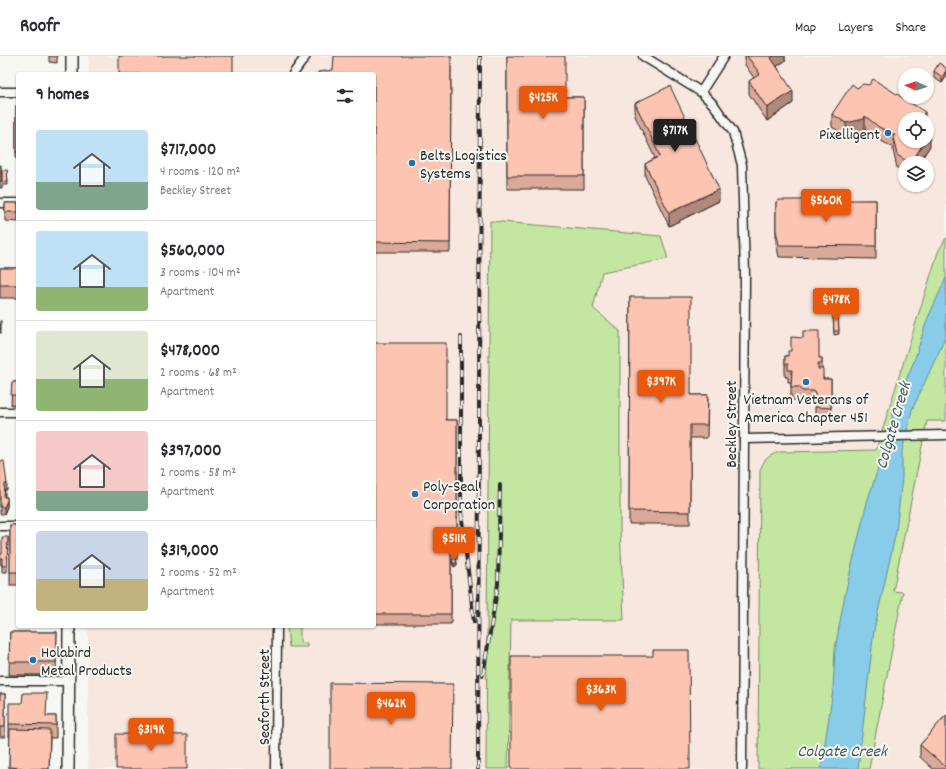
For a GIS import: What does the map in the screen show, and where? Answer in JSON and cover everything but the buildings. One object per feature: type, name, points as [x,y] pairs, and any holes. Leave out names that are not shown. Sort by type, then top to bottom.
[{"type":"main road","points":[[72,56],[72,72]]},
{"type":"main road","points":[[68,769],[69,628]]},
{"type":"street","points":[[294,72],[306,56]]},
{"type":"street","name":"Beckley Street","points":[[643,56],[702,92],[723,115],[733,132],[742,165],[745,271],[742,769]]},
{"type":"street","points":[[702,92],[724,56]]},
{"type":"street","points":[[0,92],[16,92]]},
{"type":"street","points":[[0,203],[16,203]]},
{"type":"street","points":[[0,412],[16,412]]},
{"type":"street","points":[[744,438],[946,435]]},
{"type":"street","points":[[0,526],[16,526]]},
{"type":"street","name":"Seaforth Street","points":[[276,769],[277,628]]},
{"type":"street","points":[[0,681],[69,681]]},
{"type":"shaded area","points":[[89,56],[946,56],[946,238],[938,252],[876,450],[779,452],[760,471],[758,769],[88,769],[88,628],[376,628],[376,72],[89,72]]},
{"type":"shaded area","points":[[927,421],[946,421],[946,769],[869,769],[903,592],[893,591]]},
{"type":"green space","points":[[490,221],[661,236],[668,259],[602,272],[593,308],[620,331],[620,528],[624,620],[511,620],[508,769],[486,769]]},
{"type":"green space","points":[[946,238],[946,421],[927,421],[893,591],[903,592],[869,769],[758,769],[761,467],[766,459],[779,452],[876,450],[938,252]]},
{"type":"green space","points":[[287,628],[300,628],[300,643],[307,643],[307,647],[289,647]]},
{"type":"water","name":"Colgate Creek","points":[[946,278],[946,336],[912,410],[902,451],[902,478],[896,532],[874,630],[858,769],[821,769],[833,690],[835,649],[845,594],[867,502],[882,457],[894,409],[914,361],[927,320]]},
{"type":"railway","points":[[478,769],[480,56]]},
{"type":"railway","points":[[461,337],[461,511],[474,622]]},
{"type":"railway","points":[[483,675],[498,584],[500,485]]},
{"type":"place","name":"Pixelligent","points":[[888,133]]},
{"type":"place","name":"Belts Logistics Systems","points":[[412,163]]},
{"type":"place","name":"Vietnam Veterans of America Chapter 451","points":[[806,382]]},
{"type":"place","name":"Poly-Seal Corporation","points":[[415,494]]},
{"type":"place","name":"Holabird Metal Products","points":[[33,660]]}]
